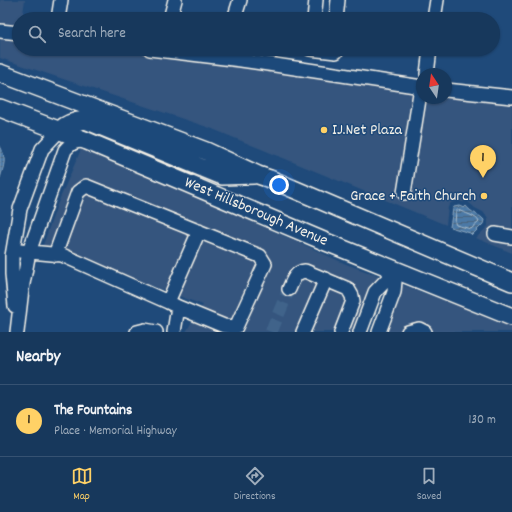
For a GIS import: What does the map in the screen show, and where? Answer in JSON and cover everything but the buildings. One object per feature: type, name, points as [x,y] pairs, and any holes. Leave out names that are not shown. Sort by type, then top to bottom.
[{"type":"main road","points":[[0,73],[206,151],[258,175],[512,282]]},
{"type":"main road","name":"West Hillsborough Avenue","points":[[0,108],[87,141],[512,317]]},
{"type":"main road","points":[[60,130],[66,125],[75,121],[85,120],[222,176],[258,175]]},
{"type":"street","points":[[59,12],[61,0]]},
{"type":"street","points":[[171,12],[174,0]]},
{"type":"street","points":[[236,12],[240,0]]},
{"type":"street","points":[[315,12],[316,0]]},
{"type":"street","points":[[337,12],[338,0]]},
{"type":"street","points":[[435,12],[437,0]]},
{"type":"street","points":[[0,31],[12,32]]},
{"type":"street","points":[[237,56],[300,69],[416,86]]},
{"type":"street","points":[[300,69],[304,56]]},
{"type":"street","points":[[335,56],[336,74]]},
{"type":"street","points":[[428,68],[429,56]]},
{"type":"street","points":[[452,91],[512,97]]},
{"type":"street","points":[[404,193],[418,104]]},
{"type":"street","points":[[17,332],[12,274],[12,250],[20,209],[42,149],[60,130]]},
{"type":"street","points":[[17,332],[22,289],[29,252],[65,150],[70,144],[76,141],[87,141]]},
{"type":"street","points":[[12,250],[55,255],[62,255],[173,305],[224,326],[236,327],[265,264],[260,256],[86,186],[78,192],[55,255]]},
{"type":"street","points":[[174,332],[173,305],[199,231]]},
{"type":"street","points":[[495,234],[512,237]]},
{"type":"street","points":[[289,289],[296,274],[306,270],[348,289],[352,296],[352,307],[342,331]]},
{"type":"street","points":[[360,332],[376,292],[396,270]]},
{"type":"street","points":[[378,332],[394,292],[396,270]]},
{"type":"street","points":[[303,332],[326,279]]},
{"type":"street","points":[[408,332],[418,329],[426,332]]},
{"type":"street","points":[[138,332],[145,330],[153,332]]},
{"type":"shaded area","points":[[0,0],[25,0],[23,12],[12,12],[12,26],[0,25]]},
{"type":"shaded area","points":[[0,37],[12,38],[12,56],[159,56],[241,66],[416,93],[416,104],[452,104],[452,97],[512,103],[512,253],[476,238],[488,226],[488,218],[483,212],[475,208],[467,201],[451,203],[448,207],[446,225],[210,128],[0,58]]},
{"type":"shaded area","points":[[248,56],[416,77],[416,80]]},
{"type":"shaded area","points":[[82,147],[232,212],[346,264],[381,277],[354,332],[186,332],[203,305],[43,245],[57,205]]},
{"type":"shaded area","points":[[400,284],[512,325],[512,332],[384,332]]},
{"type":"water","points":[[0,146],[4,155],[4,166],[0,178]]},
{"type":"water","points":[[459,206],[464,208],[466,206],[484,220],[483,224],[472,235],[450,227],[453,209],[454,207]]},
{"type":"tunnel","points":[[271,332],[289,289]]},
{"type":"place","name":"IJ.Net Plaza","points":[[324,130]]},
{"type":"place","name":"The Fountains","points":[[483,178]]},
{"type":"place","name":"Grace + Faith Church","points":[[484,196]]}]
